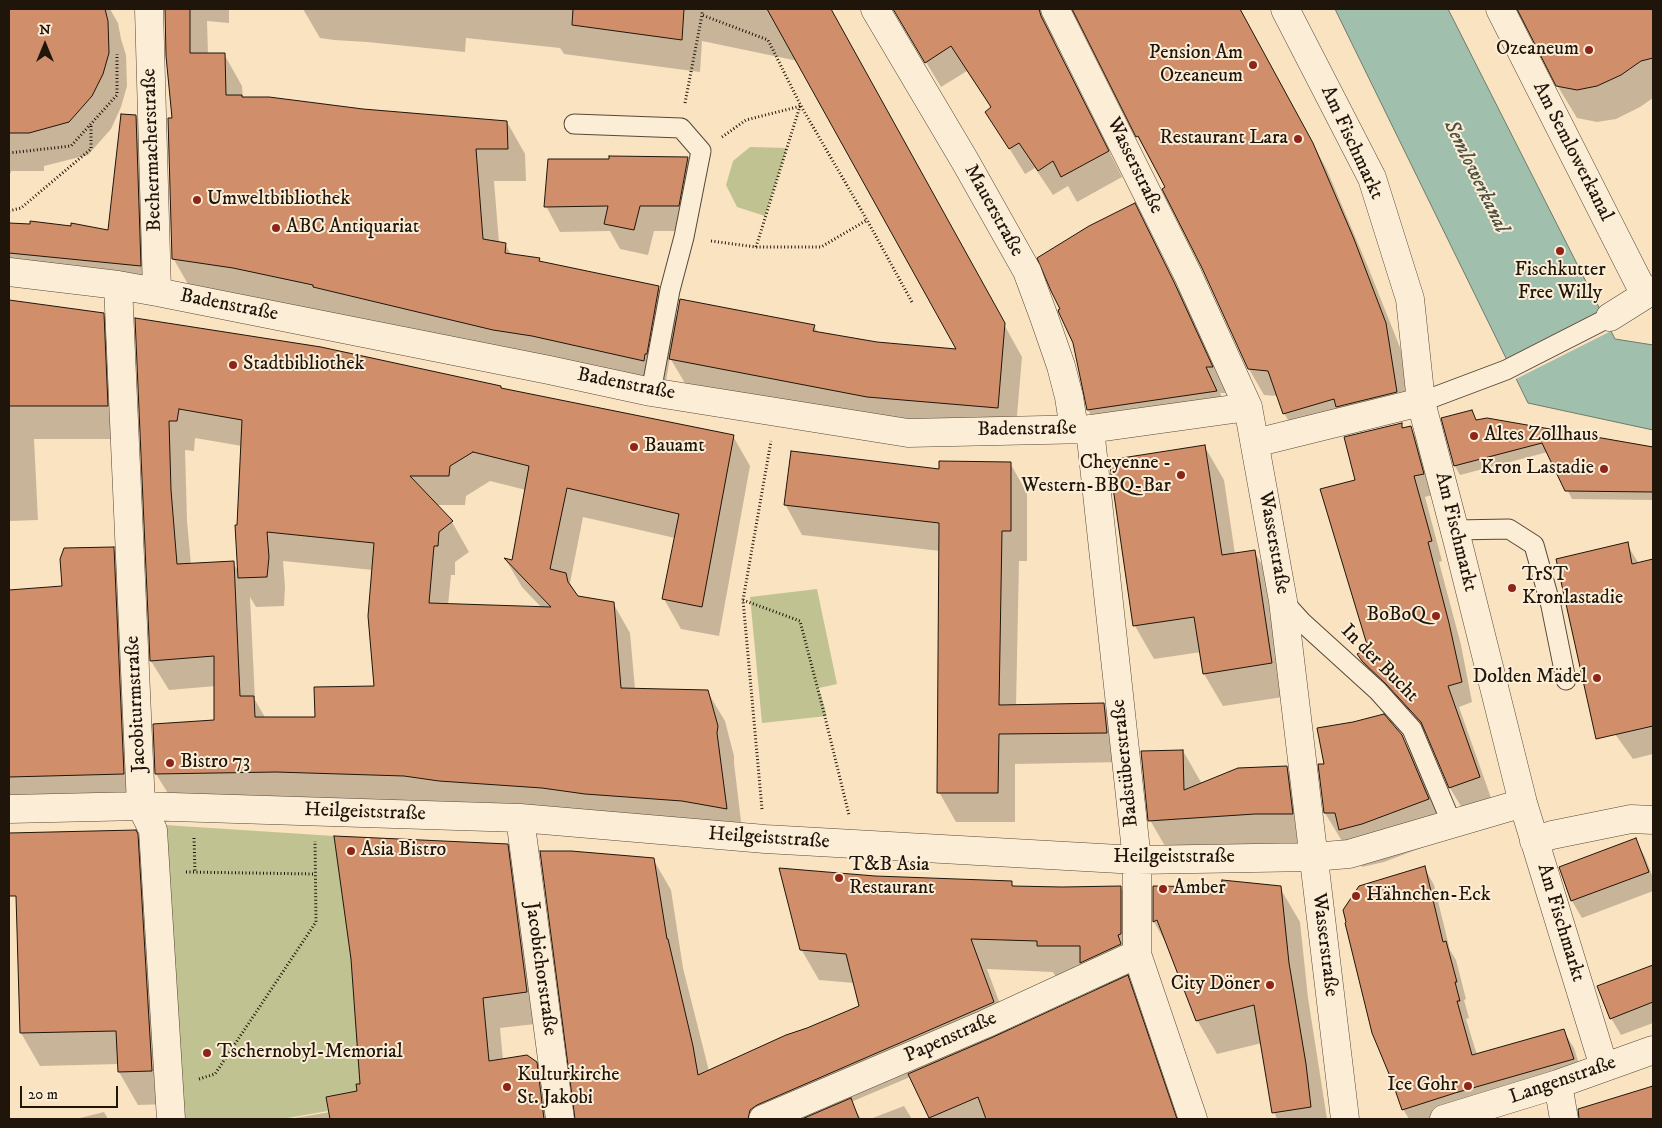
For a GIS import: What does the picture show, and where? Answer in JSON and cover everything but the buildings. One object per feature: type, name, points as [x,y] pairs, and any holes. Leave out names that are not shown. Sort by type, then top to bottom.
[{"type":"street","name":"Bechermacherstraße","points":[[149,9],[157,292]]},
{"type":"street","name":"Mauerstraße","points":[[875,9],[965,161],[1026,271],[1044,317],[1061,366],[1069,397],[1082,429]]},
{"type":"street","name":"Wasserstraße","points":[[1056,9],[1188,275],[1248,407],[1282,601],[1345,1119]]},
{"type":"street","name":"Am Fischmarkt","points":[[1285,9],[1372,178],[1410,299],[1421,402],[1523,803],[1604,1067]]},
{"type":"street","name":"Am Semlowerkanal","points":[[1500,9],[1649,292]]},
{"type":"street","name":"Badenstraße","points":[[9,272],[118,285],[651,392],[908,433],[1082,429],[1248,407]]},
{"type":"street","name":"Jacobiturmstraße","points":[[118,285],[141,806],[154,830],[171,1119]]},
{"type":"street","points":[[1610,317],[1649,292]]},
{"type":"street","points":[[1255,443],[1421,402]]},
{"type":"street","name":"Badstüberstraße","points":[[1082,429],[1137,860],[1137,954],[1194,1119]]},
{"type":"street","name":"Heilgeiststraße","points":[[9,809],[141,806],[520,818],[765,840],[1137,860],[1313,857],[1350,854],[1523,803]]},
{"type":"street","name":"Jacobichorstraße","points":[[520,818],[560,1119]]},
{"type":"street","points":[[1534,841],[1552,835],[1631,819],[1653,820]]},
{"type":"street","name":"Papenstraße","points":[[763,1119],[985,1024],[1137,954]]},
{"type":"street","name":"Langenstraße","points":[[1444,1119],[1558,1084],[1653,1050]]},
{"type":"street","points":[[1558,1084],[1564,1119]]},
{"type":"lane","points":[[574,124],[681,128],[701,152],[684,237],[670,290],[651,392]]},
{"type":"lane","points":[[1421,402],[1506,370],[1610,317]]},
{"type":"lane","points":[[1455,530],[1508,529],[1534,545],[1551,606],[1566,680]]},
{"type":"lane","name":"In der Bucht","points":[[1282,601],[1302,622],[1378,691],[1412,729],[1452,824]]},
{"type":"path","points":[[681,128],[702,9]]},
{"type":"path","points":[[702,15],[768,40],[800,106],[867,220],[913,304]]},
{"type":"path","points":[[9,153],[71,146],[117,95],[117,47]]},
{"type":"path","points":[[701,152],[746,120],[800,106]]},
{"type":"path","points":[[756,247],[800,106]]},
{"type":"path","points":[[9,211],[21,208],[91,149],[91,124]]},
{"type":"path","points":[[684,237],[756,247],[821,247],[867,220]]},
{"type":"path","points":[[765,840],[743,600],[772,434],[778,412]]},
{"type":"path","points":[[743,600],[800,621],[824,709],[855,844]]},
{"type":"path","points":[[169,1089],[215,1074],[316,922],[316,811]]},
{"type":"path","points":[[156,880],[315,874]]},
{"type":"green space","points":[[750,147],[787,148],[765,216],[737,207],[726,185],[733,161]]},
{"type":"green space","points":[[817,589],[837,684],[819,688],[827,716],[762,723],[750,597]]},
{"type":"green space","points":[[165,825],[334,836],[351,959],[361,1084],[357,1084],[357,1091],[326,1097],[328,1111],[282,1119],[183,1119]]},
{"type":"water","name":"Semlowerkanal","points":[[1335,9],[1448,9],[1615,339],[1653,345],[1653,430],[1528,403]]},
{"type":"pier","points":[[1603,310],[1613,330],[1514,380],[1504,361]]},
{"type":"place","name":"Ozeaneum","points":[[1589,50]]},
{"type":"place","name":"Pension Am Ozeaneum","points":[[1253,65]]},
{"type":"place","name":"Restaurant Lara","points":[[1298,139]]},
{"type":"place","name":"Umweltbibliothek","points":[[197,200]]},
{"type":"place","name":"ABC Antiquariat","points":[[276,228]]},
{"type":"place","name":"Fischkutter Free Willy","points":[[1560,251]]},
{"type":"place","name":"Stadtbibliothek","points":[[233,365]]},
{"type":"place","name":"Altes Zollhaus","points":[[1474,436]]},
{"type":"place","name":"Bauamt","points":[[634,447]]},
{"type":"place","name":"Kron Lastadie","points":[[1604,469]]},
{"type":"place","name":"Cheyenne - Western-BBQ-Bar","points":[[1181,475]]},
{"type":"place","name":"TrST Kronlastadie","points":[[1512,588]]},
{"type":"place","name":"BoBoQ","points":[[1436,616]]},
{"type":"place","name":"Dolden Mädel","points":[[1597,678]]},
{"type":"place","name":"Bistro 73","points":[[170,763]]},
{"type":"place","name":"Asia Bistro","points":[[351,851]]},
{"type":"place","name":"T&B Asia Restaurant","points":[[839,878]]},
{"type":"place","name":"Amber","points":[[1163,889]]},
{"type":"place","name":"Hähnchen-Eck","points":[[1356,896]]},
{"type":"place","name":"City Döner","points":[[1270,985]]},
{"type":"place","name":"Tschernobyl-Memorial","points":[[207,1053]]},
{"type":"place","name":"Ice Gohr","points":[[1468,1086]]},
{"type":"place","name":"Kulturkirche St. Jakobi","points":[[507,1087]]}]
